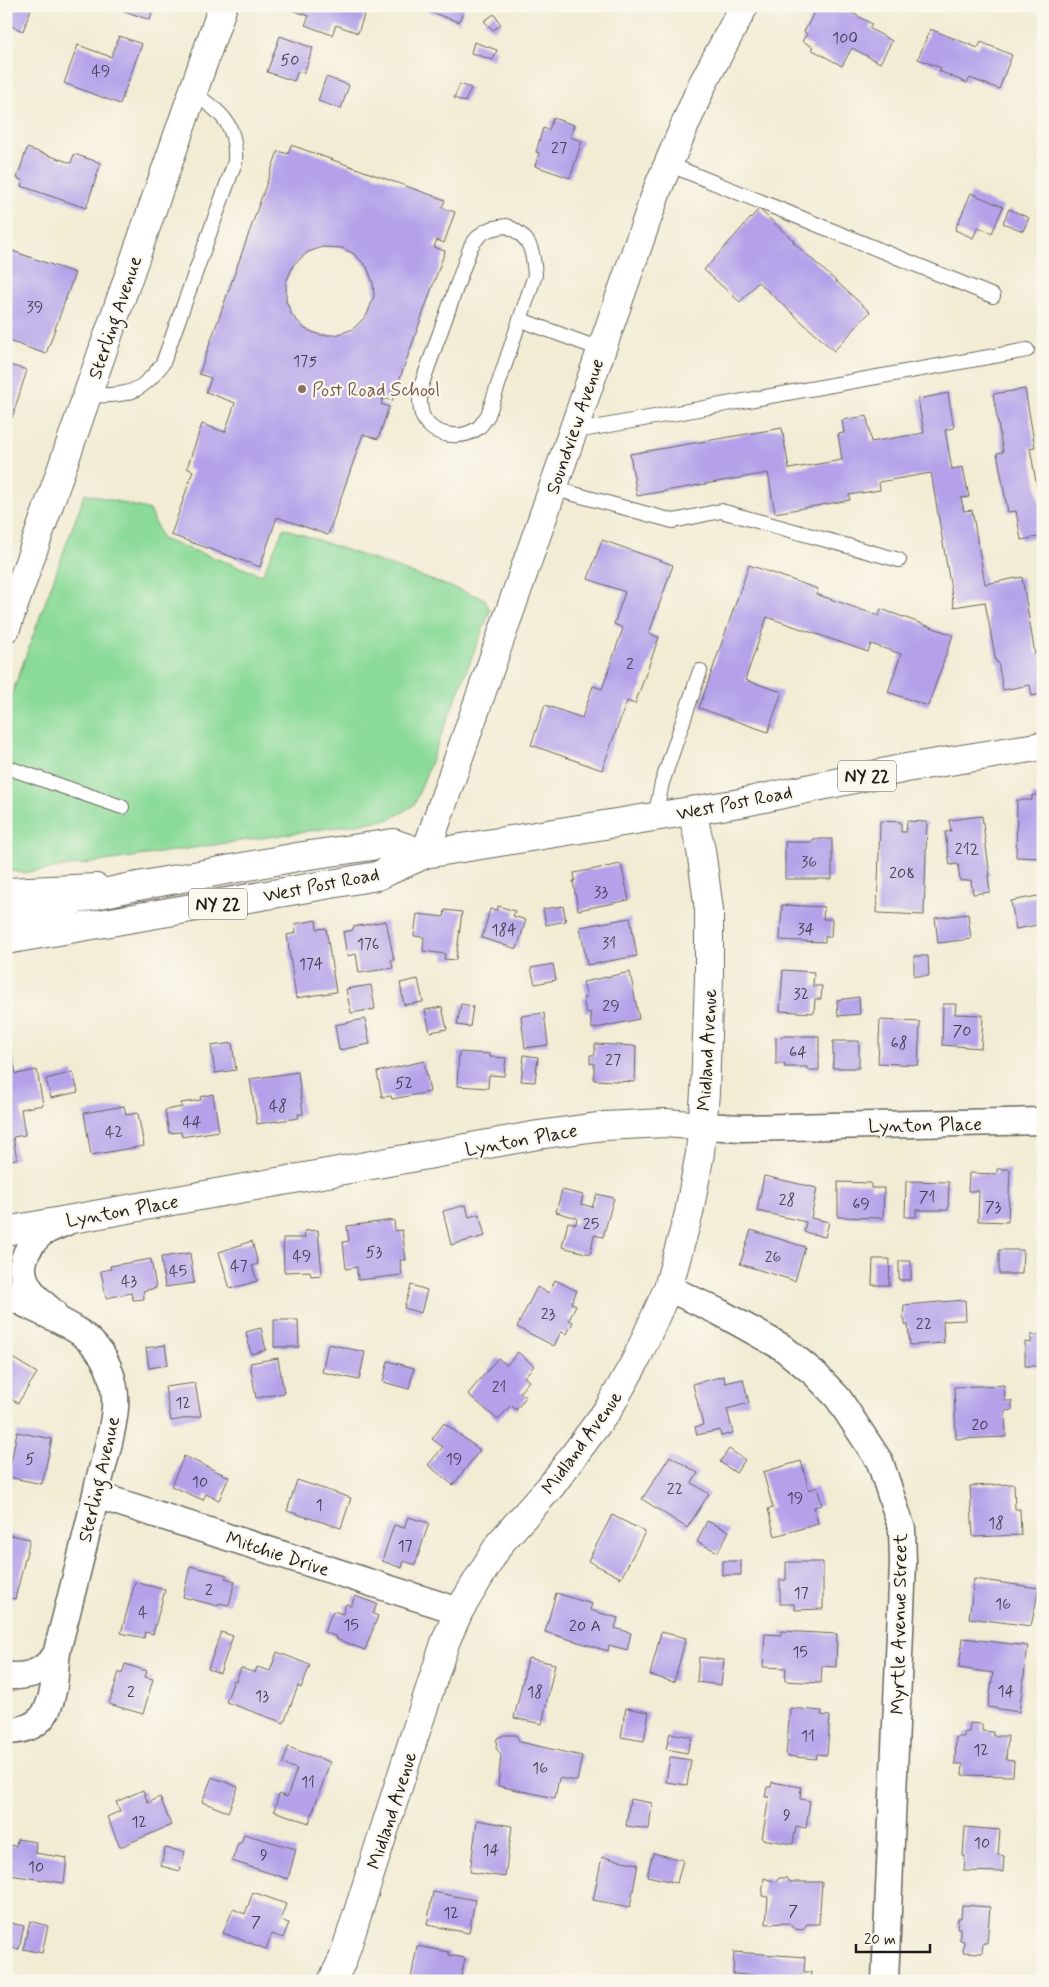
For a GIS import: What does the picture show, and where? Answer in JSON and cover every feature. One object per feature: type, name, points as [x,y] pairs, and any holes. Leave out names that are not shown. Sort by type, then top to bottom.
[{"type":"street","name":"Sterling Avenue","points":[[6,628],[223,6]]},
{"type":"street","name":"Soundview Avenue","points":[[425,854],[655,196],[702,85],[744,6]]},
{"type":"street","name":"West Post Road","points":[[6,940],[377,876],[425,854],[740,803],[906,768],[1043,746]]},
{"type":"street","name":"Midland Avenue","points":[[332,1981],[343,1959],[446,1640],[459,1611],[500,1543],[551,1486],[609,1408],[636,1360],[668,1288],[689,1213],[703,1126],[710,977],[708,910],[701,850],[692,811]]},
{"type":"street","name":"West Post Road","points":[[6,912],[303,856],[393,843],[425,854]]},
{"type":"street","points":[[6,892],[127,888]]},
{"type":"street","name":"Lynton Place","points":[[6,1231],[594,1127],[665,1124],[743,1128],[1043,1121]]},
{"type":"street","name":"Sterling Avenue","points":[[63,1321],[40,1301],[22,1275],[25,1255],[41,1234],[73,1219]]},
{"type":"street","name":"Myrtle Avenue Street","points":[[668,1288],[719,1312],[782,1347],[816,1374],[838,1398],[880,1462],[902,1529],[904,1563],[885,1981]]},
{"type":"street","name":"Sterling Avenue","points":[[6,1293],[18,1302],[63,1321],[81,1332],[98,1350],[108,1367],[114,1392],[115,1407],[111,1432],[56,1655],[55,1688],[47,1710],[40,1720],[30,1727],[19,1731],[6,1731]]},
{"type":"street","name":"Mitchie Drive","points":[[96,1495],[459,1611]]},
{"type":"street","points":[[6,1676],[20,1677],[44,1669],[56,1655]]},
{"type":"lane","points":[[87,396],[118,395],[136,390],[152,379],[163,363],[235,162],[236,143],[228,123],[214,108],[193,92]]},
{"type":"lane","points":[[668,164],[993,296]]},
{"type":"lane","points":[[507,226],[520,232],[529,243],[534,261],[535,275],[521,320],[488,415],[480,427],[465,435],[448,435],[433,429],[423,417],[420,404],[420,389],[471,246],[479,235],[491,228],[507,226]]},
{"type":"lane","points":[[521,320],[600,349]]},
{"type":"lane","points":[[572,432],[1027,350]]},
{"type":"lane","points":[[552,488],[673,521],[721,512],[899,560]]},
{"type":"lane","points":[[655,817],[662,783],[700,671]]},
{"type":"lane","points":[[6,767],[122,807]]},
{"type":"green space","points":[[85,493],[150,510],[162,539],[262,575],[284,528],[485,599],[490,611],[414,805],[391,819],[23,873],[6,870],[6,710]]},
{"type":"building","points":[[6,6],[32,6],[23,31],[6,24]]},
{"type":"building","points":[[110,6],[154,6],[150,20]]},
{"type":"building","points":[[294,6],[367,6],[358,33],[336,25],[332,35],[305,25],[309,16],[292,10]]},
{"type":"building","points":[[413,6],[465,6],[459,22]]},
{"type":"building","points":[[821,6],[840,6],[872,24],[869,28],[892,41],[880,63],[852,48],[842,66],[811,49],[813,47],[802,41],[807,34],[804,32],[815,11],[818,12]]},
{"type":"building","points":[[494,14],[501,25],[493,30],[484,21]]},
{"type":"building","points":[[930,29],[978,48],[981,42],[1012,55],[999,89],[970,78],[967,83],[939,71],[941,68],[918,59]]},
{"type":"building","points":[[119,36],[142,44],[120,104],[64,83],[78,45],[111,57]]},
{"type":"building","points":[[280,36],[313,48],[304,73],[298,71],[294,81],[267,72]]},
{"type":"building","points":[[474,42],[497,50],[493,60],[471,53]]},
{"type":"building","points":[[326,77],[349,85],[341,109],[318,101]]},
{"type":"building","points":[[460,84],[471,88],[465,102],[454,98]]},
{"type":"building","points":[[553,118],[574,125],[570,137],[582,141],[570,178],[535,166],[539,153],[536,152],[543,128],[549,130]]},
{"type":"building","points":[[291,145],[445,200],[442,208],[455,212],[444,243],[437,240],[434,247],[445,251],[392,401],[383,398],[381,404],[389,407],[378,439],[363,434],[328,535],[277,517],[260,567],[171,535],[193,471],[187,468],[202,424],[225,432],[235,403],[206,392],[211,378],[199,374],[278,151],[288,154]],"holes":[[[323,247],[342,248],[354,254],[367,267],[373,283],[374,296],[367,315],[353,329],[336,335],[320,335],[305,329],[292,315],[286,301],[286,282],[294,264],[308,252]]]},
{"type":"building","points":[[27,148],[71,163],[74,154],[101,163],[86,208],[21,186],[23,181],[17,178]]},
{"type":"building","points":[[971,193],[1003,207],[992,233],[978,227],[973,238],[955,230]]},
{"type":"building","points":[[759,209],[870,312],[834,351],[758,282],[740,302],[704,270]]},
{"type":"building","points":[[1009,209],[1029,218],[1023,231],[1003,223]]},
{"type":"building","points":[[7,249],[75,273],[46,354],[6,340]]},
{"type":"building","points":[[6,364],[27,370],[12,418],[6,416]]},
{"type":"building","points":[[1025,389],[1035,447],[1030,448],[1040,504],[1043,504],[1043,536],[1021,540],[1016,511],[1008,512],[997,453],[1003,452],[993,394]]},
{"type":"building","points":[[948,393],[954,428],[945,430],[952,469],[963,467],[969,497],[961,498],[964,511],[972,510],[985,584],[1022,577],[1035,654],[1043,652],[1043,694],[1032,696],[1030,685],[1003,690],[985,602],[954,607],[931,473],[879,482],[880,490],[849,495],[850,500],[775,513],[768,473],[637,496],[630,454],[782,428],[789,469],[842,460],[838,434],[844,433],[842,420],[867,416],[871,442],[924,433],[918,399]]},
{"type":"building","points":[[602,540],[673,565],[649,634],[659,637],[635,704],[627,701],[602,770],[531,745],[545,705],[582,718],[593,686],[602,689],[623,628],[614,624],[625,592],[588,579]]},
{"type":"building","points":[[749,565],[818,589],[816,594],[879,616],[881,609],[953,635],[928,706],[888,692],[901,654],[871,644],[868,652],[767,617],[745,680],[782,692],[768,732],[699,708]]},
{"type":"building","points":[[1032,795],[1043,795],[1043,858],[1016,857],[1017,800],[1032,800]]},
{"type":"building","points":[[982,816],[990,876],[988,876],[990,892],[973,894],[971,880],[960,881],[958,864],[950,865],[945,832],[951,831],[949,820]]},
{"type":"building","points":[[880,821],[901,822],[901,832],[906,832],[907,821],[927,822],[924,915],[877,913]]},
{"type":"building","points":[[813,839],[832,839],[832,879],[785,879],[785,842],[813,842]]},
{"type":"building","points":[[621,864],[629,900],[578,910],[573,881],[575,881],[574,873]]},
{"type":"building","points":[[1043,895],[1043,924],[1016,929],[1011,901]]},
{"type":"building","points":[[782,905],[824,907],[823,919],[832,919],[831,937],[825,937],[825,942],[780,940]]},
{"type":"building","points":[[498,906],[515,911],[513,916],[526,920],[517,949],[482,938],[490,909],[497,910]]},
{"type":"building","points":[[563,906],[566,921],[546,925],[543,909]]},
{"type":"building","points":[[445,910],[462,912],[456,960],[444,959],[445,954],[423,951],[424,937],[414,936],[417,914],[444,917]]},
{"type":"building","points":[[968,914],[971,939],[938,943],[935,918]]},
{"type":"building","points":[[630,918],[637,956],[587,965],[580,927]]},
{"type":"building","points":[[316,920],[317,929],[326,928],[336,992],[296,998],[287,935],[296,933],[295,924]]},
{"type":"building","points":[[386,921],[394,960],[391,960],[393,968],[359,973],[356,954],[347,956],[343,932],[353,930],[353,927]]},
{"type":"building","points":[[914,956],[928,956],[929,976],[914,976]]},
{"type":"building","points":[[553,964],[556,980],[535,984],[531,968]]},
{"type":"building","points":[[783,970],[814,972],[813,986],[822,986],[821,999],[815,999],[814,1013],[780,1011]]},
{"type":"building","points":[[630,972],[639,1019],[592,1029],[590,1012],[586,1013],[583,998],[587,997],[583,982]]},
{"type":"building","points":[[418,979],[423,1002],[404,1005],[400,983]]},
{"type":"building","points":[[371,985],[375,1009],[351,1013],[346,989]]},
{"type":"building","points":[[859,997],[860,1014],[838,1016],[837,1000]]},
{"type":"building","points":[[461,1004],[473,1006],[470,1027],[457,1025]]},
{"type":"building","points":[[943,1004],[956,1004],[955,1014],[983,1015],[981,1048],[942,1045]]},
{"type":"building","points":[[442,1007],[447,1029],[430,1032],[425,1010]]},
{"type":"building","points":[[544,1013],[548,1045],[525,1048],[521,1016]]},
{"type":"building","points":[[365,1019],[370,1044],[339,1050],[335,1025]]},
{"type":"building","points":[[880,1020],[920,1022],[918,1065],[878,1063]]},
{"type":"building","points":[[6,1029],[16,1074],[37,1070],[43,1105],[21,1109],[25,1135],[13,1137],[17,1159],[6,1161]]},
{"type":"building","points":[[782,1036],[819,1036],[819,1070],[807,1070],[807,1067],[784,1067],[785,1064],[776,1064],[776,1037],[782,1038]]},
{"type":"building","points":[[833,1041],[859,1041],[859,1068],[833,1068]]},
{"type":"building","points":[[232,1043],[236,1070],[215,1073],[211,1046]]},
{"type":"building","points":[[595,1044],[636,1046],[635,1082],[594,1080],[594,1063],[590,1064],[590,1055],[595,1055]]},
{"type":"building","points":[[459,1052],[490,1054],[490,1057],[506,1058],[504,1076],[489,1075],[488,1088],[457,1086]]},
{"type":"building","points":[[524,1055],[538,1057],[535,1082],[521,1081]]},
{"type":"building","points":[[424,1061],[430,1092],[392,1099],[391,1096],[382,1097],[377,1072]]},
{"type":"building","points":[[73,1072],[78,1092],[51,1098],[46,1079]]},
{"type":"building","points":[[298,1072],[303,1114],[298,1114],[299,1118],[257,1124],[250,1079]]},
{"type":"building","points":[[213,1094],[219,1131],[182,1137],[181,1132],[169,1133],[165,1110],[182,1107],[181,1103],[201,1100],[200,1097]]},
{"type":"building","points":[[124,1106],[126,1115],[138,1113],[144,1146],[91,1155],[84,1113]]},
{"type":"building","points":[[997,1169],[1010,1169],[1008,1222],[978,1221],[979,1191],[968,1191],[969,1173],[997,1174]]},
{"type":"building","points":[[764,1176],[817,1188],[811,1218],[829,1222],[825,1237],[804,1232],[806,1222],[757,1211]]},
{"type":"building","points":[[906,1181],[949,1182],[948,1210],[916,1210],[916,1217],[905,1217]]},
{"type":"building","points":[[838,1182],[871,1183],[871,1188],[884,1188],[883,1218],[838,1217]]},
{"type":"building","points":[[562,1190],[583,1195],[581,1204],[592,1207],[597,1194],[614,1198],[603,1237],[594,1235],[590,1254],[562,1247],[568,1222],[576,1224],[577,1218],[556,1212]]},
{"type":"building","points":[[466,1205],[469,1217],[479,1214],[485,1236],[451,1245],[443,1211]]},
{"type":"building","points":[[394,1220],[395,1231],[402,1230],[406,1260],[400,1260],[402,1275],[358,1280],[357,1267],[346,1269],[343,1242],[349,1241],[347,1226]]},
{"type":"building","points":[[318,1230],[322,1275],[311,1276],[310,1271],[284,1272],[283,1238],[305,1238],[304,1231]]},
{"type":"building","points":[[751,1230],[805,1247],[795,1281],[740,1264]]},
{"type":"building","points":[[252,1241],[258,1264],[252,1266],[257,1281],[230,1289],[219,1252]]},
{"type":"building","points":[[999,1250],[1023,1250],[1022,1274],[999,1274]]},
{"type":"building","points":[[190,1253],[194,1283],[165,1287],[161,1257]]},
{"type":"building","points":[[151,1259],[156,1288],[143,1291],[144,1299],[133,1300],[131,1293],[106,1298],[101,1271],[111,1269],[110,1266]]},
{"type":"building","points":[[873,1259],[890,1259],[889,1285],[872,1285]]},
{"type":"building","points":[[899,1261],[911,1261],[911,1280],[899,1280]]},
{"type":"building","points":[[555,1280],[577,1291],[571,1303],[576,1305],[569,1320],[573,1322],[567,1334],[561,1332],[554,1346],[517,1327],[537,1287],[549,1293]]},
{"type":"building","points":[[411,1285],[427,1290],[421,1313],[404,1308]]},
{"type":"building","points":[[965,1300],[966,1320],[943,1321],[944,1343],[910,1345],[908,1325],[905,1325],[905,1320],[903,1319],[904,1305]]},
{"type":"building","points":[[274,1320],[298,1320],[299,1347],[274,1347]]},
{"type":"building","points":[[261,1328],[266,1350],[251,1354],[246,1332]]},
{"type":"building","points":[[1031,1335],[1043,1335],[1043,1366],[1025,1366],[1025,1342],[1031,1343]]},
{"type":"building","points":[[328,1344],[365,1352],[359,1380],[322,1372]]},
{"type":"building","points":[[165,1345],[168,1365],[149,1368],[146,1348]]},
{"type":"building","points":[[518,1352],[534,1366],[524,1377],[529,1381],[520,1392],[526,1397],[516,1410],[511,1405],[498,1420],[468,1394],[498,1358],[507,1365]]},
{"type":"building","points":[[6,1354],[37,1373],[18,1403],[6,1396]]},
{"type":"building","points":[[278,1358],[284,1393],[256,1398],[250,1363]]},
{"type":"building","points":[[388,1361],[414,1368],[409,1389],[383,1382]]},
{"type":"building","points":[[724,1376],[725,1383],[743,1379],[749,1403],[727,1409],[733,1433],[721,1436],[720,1430],[697,1435],[695,1427],[703,1425],[693,1384]]},
{"type":"building","points":[[195,1383],[201,1416],[171,1421],[165,1387]]},
{"type":"building","points":[[1004,1385],[1005,1401],[1012,1401],[1012,1410],[1005,1411],[1006,1437],[956,1439],[954,1387]]},
{"type":"building","points":[[444,1423],[480,1450],[453,1485],[428,1465],[443,1447],[432,1439]]},
{"type":"building","points":[[17,1432],[52,1439],[42,1484],[8,1477]]},
{"type":"building","points":[[729,1449],[745,1460],[736,1473],[720,1462]]},
{"type":"building","points":[[184,1456],[229,1477],[219,1500],[206,1494],[203,1500],[171,1486]]},
{"type":"building","points":[[670,1456],[698,1473],[692,1483],[709,1494],[687,1528],[642,1499]]},
{"type":"building","points":[[801,1461],[809,1490],[817,1487],[822,1505],[814,1507],[818,1524],[775,1536],[768,1509],[773,1508],[763,1472]]},
{"type":"building","points":[[297,1480],[351,1498],[341,1528],[287,1511]]},
{"type":"building","points":[[1014,1484],[1015,1509],[1020,1509],[1021,1535],[973,1537],[970,1486]]},
{"type":"building","points":[[612,1515],[645,1532],[621,1578],[588,1561]]},
{"type":"building","points":[[408,1517],[429,1523],[415,1565],[404,1561],[402,1568],[382,1561],[394,1525],[404,1528]]},
{"type":"building","points":[[707,1521],[729,1531],[718,1552],[697,1542]]},
{"type":"building","points":[[6,1534],[30,1539],[15,1599],[6,1597]]},
{"type":"building","points":[[722,1561],[741,1561],[741,1575],[722,1575]]},
{"type":"building","points":[[786,1562],[823,1562],[823,1609],[795,1610],[794,1604],[780,1604],[780,1580],[786,1580]]},
{"type":"building","points":[[190,1566],[227,1575],[225,1578],[235,1581],[229,1605],[219,1603],[218,1606],[183,1597]]},
{"type":"building","points":[[974,1579],[1039,1588],[1031,1626],[969,1618]]},
{"type":"building","points":[[135,1582],[165,1590],[153,1634],[145,1632],[144,1638],[121,1633]]},
{"type":"building","points":[[556,1593],[592,1604],[590,1610],[618,1618],[615,1628],[631,1633],[627,1650],[609,1645],[608,1651],[545,1632]]},
{"type":"building","points":[[355,1596],[377,1604],[373,1614],[378,1616],[365,1650],[336,1639],[337,1637],[324,1632],[333,1611],[343,1614],[346,1604],[351,1606]]},
{"type":"building","points":[[781,1631],[837,1634],[836,1667],[822,1666],[821,1683],[785,1681],[786,1668],[763,1667],[765,1634],[781,1635]]},
{"type":"building","points":[[221,1632],[233,1636],[220,1673],[208,1669]]},
{"type":"building","points":[[661,1632],[686,1638],[674,1682],[650,1675]]},
{"type":"building","points":[[963,1638],[1028,1646],[1019,1712],[988,1707],[993,1673],[959,1668]]},
{"type":"building","points":[[277,1652],[310,1665],[301,1688],[298,1686],[284,1723],[226,1702],[234,1680],[236,1681],[241,1668],[255,1673],[257,1667],[270,1671]]},
{"type":"building","points":[[699,1657],[724,1660],[721,1685],[697,1682]]},
{"type":"building","points":[[528,1658],[555,1664],[542,1724],[514,1718]]},
{"type":"building","points":[[125,1664],[147,1671],[145,1677],[153,1679],[143,1714],[109,1704],[119,1672],[122,1674]]},
{"type":"building","points":[[626,1708],[649,1712],[644,1741],[621,1737]]},
{"type":"building","points":[[790,1708],[822,1711],[821,1715],[830,1716],[827,1755],[817,1754],[816,1759],[786,1756]]},
{"type":"building","points":[[970,1723],[982,1724],[982,1731],[993,1732],[993,1736],[1008,1736],[1006,1760],[1014,1761],[1013,1776],[962,1775],[963,1764],[955,1764],[956,1737],[964,1737],[964,1732],[969,1732]]},
{"type":"building","points":[[670,1733],[692,1737],[687,1753],[666,1749]]},
{"type":"building","points":[[504,1735],[516,1735],[520,1742],[582,1756],[577,1781],[559,1778],[555,1798],[498,1786],[501,1755],[496,1748],[497,1738]]},
{"type":"building","points":[[288,1747],[330,1762],[309,1823],[274,1811],[279,1794],[287,1797],[297,1769],[283,1764]]},
{"type":"building","points":[[670,1757],[691,1760],[687,1785],[666,1782]]},
{"type":"building","points":[[212,1777],[238,1787],[228,1812],[202,1802]]},
{"type":"building","points":[[772,1782],[801,1787],[800,1799],[810,1801],[806,1828],[796,1826],[793,1844],[762,1839],[769,1797],[765,1797],[767,1787],[771,1787]]},
{"type":"building","points":[[143,1790],[148,1803],[160,1797],[171,1825],[120,1847],[107,1817],[120,1811],[116,1802]]},
{"type":"building","points":[[630,1799],[652,1803],[649,1829],[626,1826]]},
{"type":"building","points":[[477,1820],[512,1826],[505,1877],[470,1872]]},
{"type":"building","points":[[965,1827],[1000,1830],[998,1855],[1004,1856],[1003,1872],[964,1871]]},
{"type":"building","points":[[244,1834],[296,1849],[288,1879],[232,1861],[238,1843],[241,1843]]},
{"type":"building","points":[[17,1839],[36,1842],[35,1853],[67,1858],[64,1883],[9,1875],[9,1880],[6,1880],[7,1845],[16,1846]]},
{"type":"building","points":[[165,1848],[185,1852],[180,1871],[161,1866]]},
{"type":"building","points":[[653,1853],[683,1860],[677,1883],[647,1876]]},
{"type":"building","points":[[602,1857],[638,1864],[630,1907],[593,1900]]},
{"type":"building","points":[[764,1878],[776,1882],[779,1878],[787,1878],[790,1882],[822,1882],[819,1924],[807,1924],[803,1930],[794,1929],[789,1923],[766,1924],[768,1897],[762,1896]]},
{"type":"building","points":[[253,1892],[286,1904],[280,1920],[289,1923],[283,1938],[272,1934],[266,1949],[223,1933],[233,1909],[245,1914]]},
{"type":"building","points":[[433,1892],[475,1900],[469,1933],[427,1925]]},
{"type":"building","points":[[962,1905],[990,1907],[987,1943],[983,1943],[982,1953],[963,1952],[964,1941],[960,1940],[960,1928],[957,1928],[958,1918],[961,1918]]},
{"type":"building","points":[[30,1921],[48,1926],[42,1953],[23,1949]]},
{"type":"building","points":[[6,1922],[24,1926],[19,1949],[6,1947]]},
{"type":"building","points":[[417,1946],[449,1952],[449,1955],[465,1958],[460,1981],[421,1981],[411,1979]]},
{"type":"building","points":[[734,1952],[805,1957],[804,1972],[811,1972],[810,1981],[768,1981],[768,1976],[733,1974]]},
{"type":"place","name":"Post Road School","points":[[302,389]]}]
